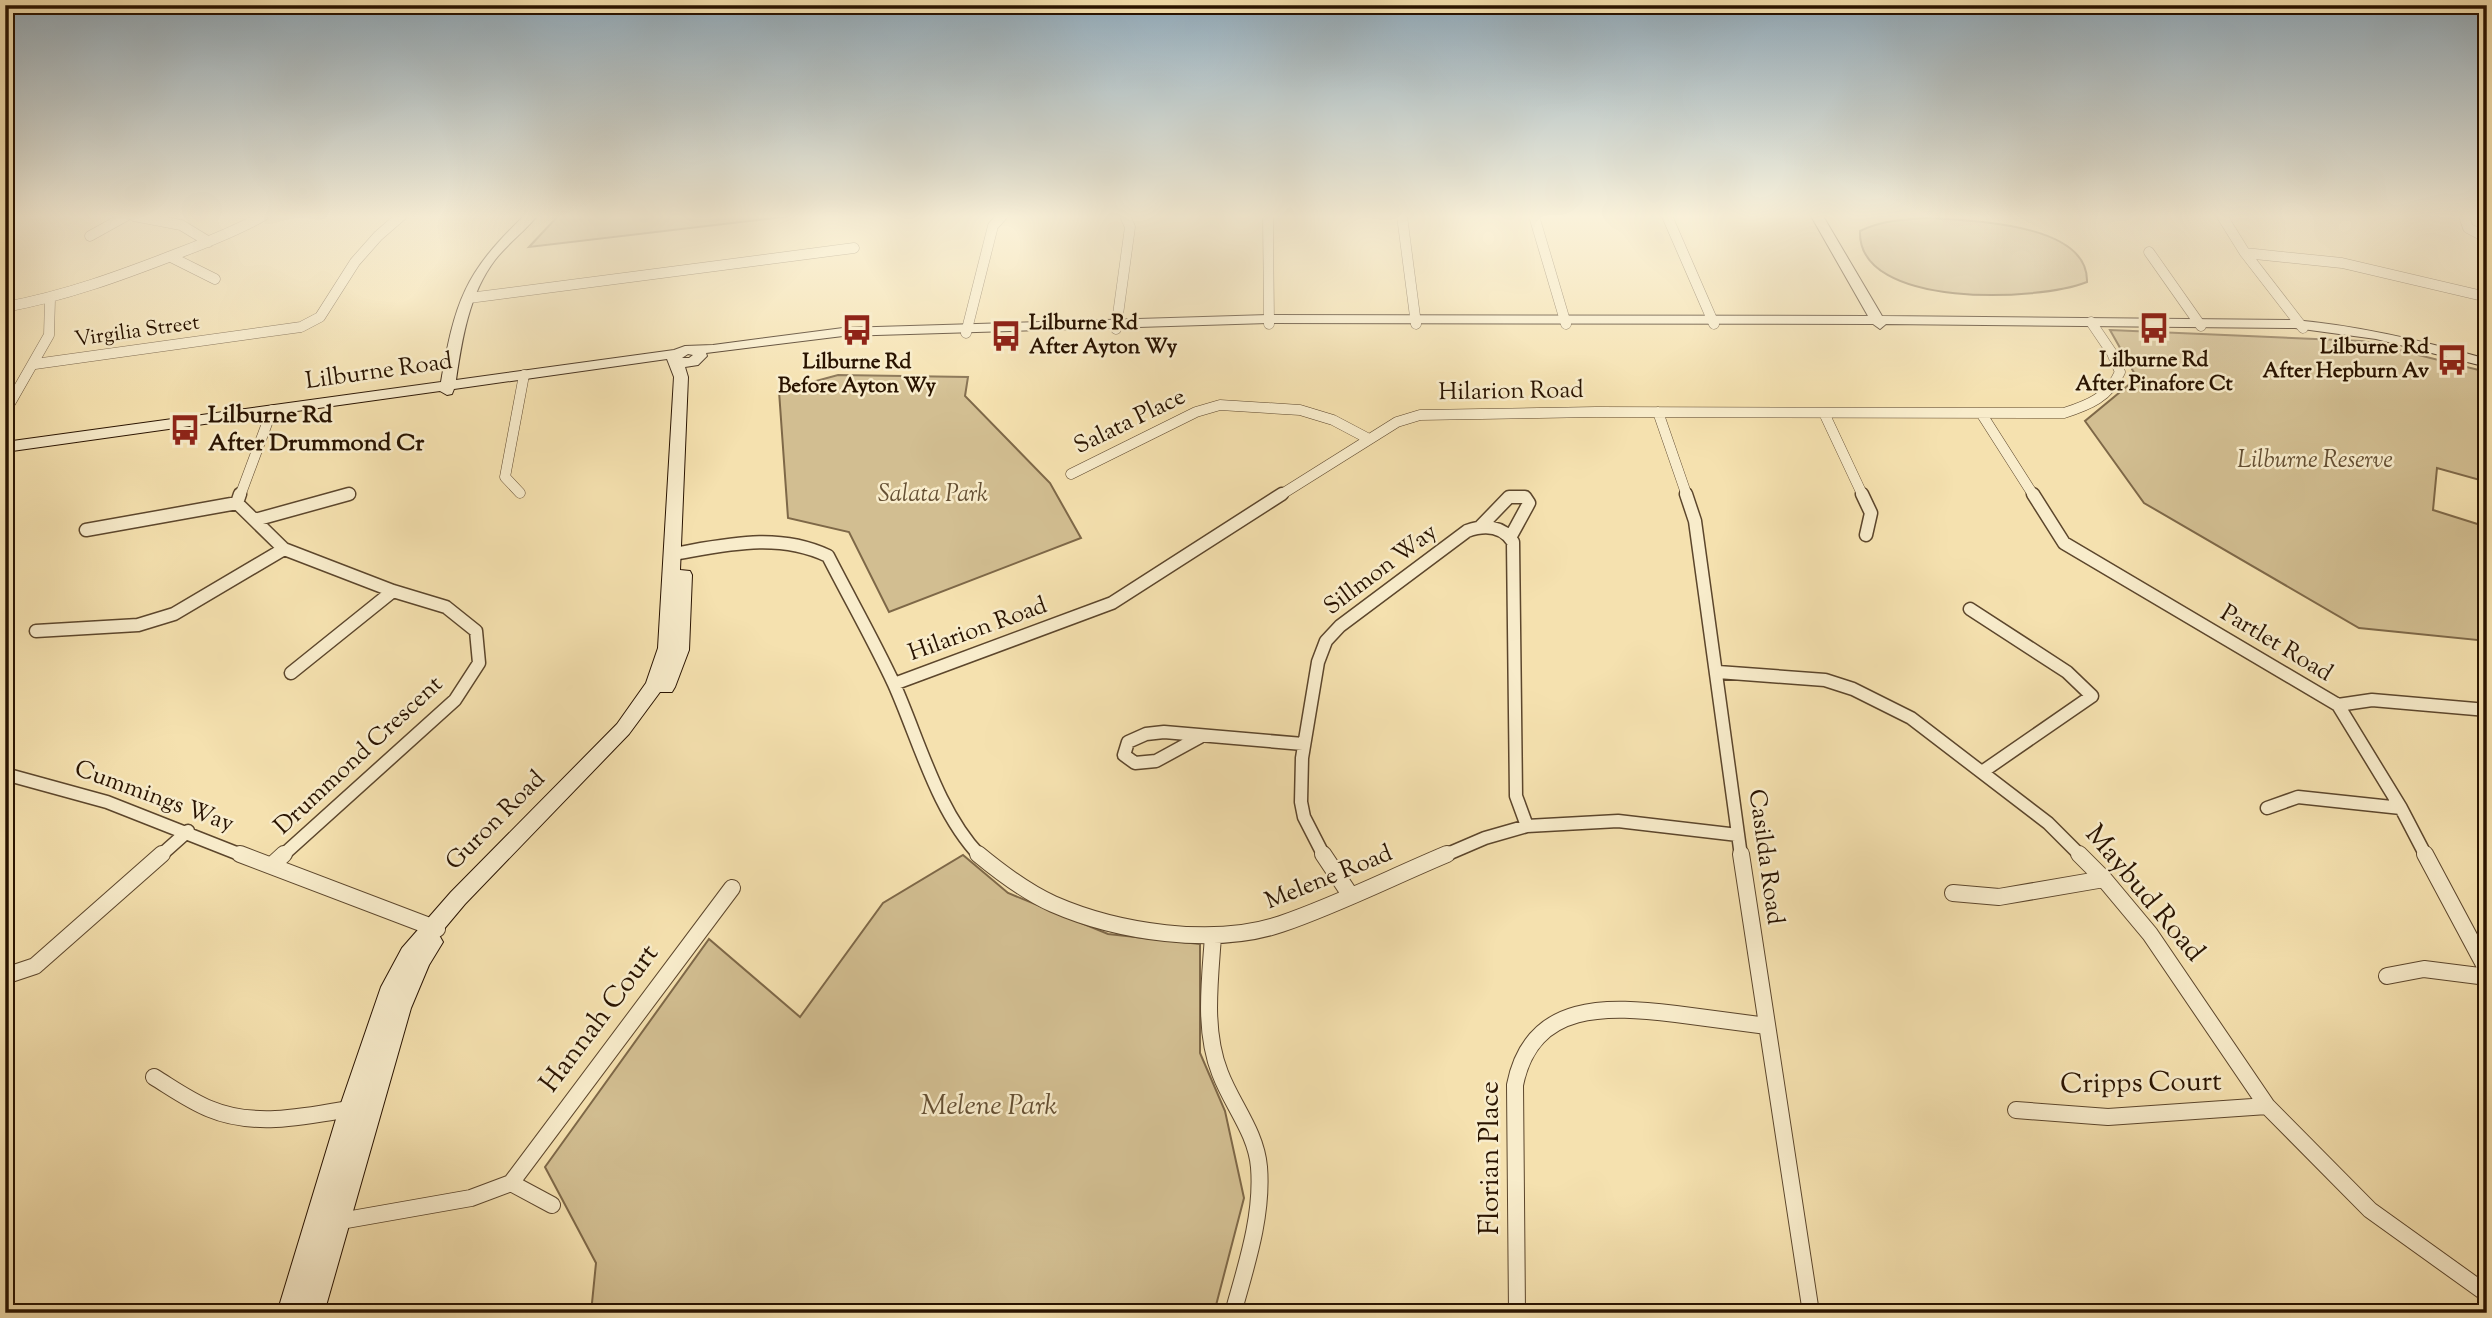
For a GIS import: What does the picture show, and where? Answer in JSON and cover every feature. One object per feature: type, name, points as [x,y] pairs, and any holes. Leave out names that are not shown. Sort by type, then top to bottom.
[{"type":"street","points":[[5,307],[50,299],[118,278]]},
{"type":"street","name":"Virgilia Street","points":[[35,363],[300,327],[320,317],[345,278]]},
{"type":"street","points":[[447,388],[453,349],[471,286],[476,278]]},
{"type":"street","points":[[469,298],[627,278]]},
{"type":"street","points":[[966,331],[980,278]]},
{"type":"street","points":[[1117,326],[1123,278]]},
{"type":"street","points":[[1268,278],[1268,322]]},
{"type":"street","points":[[1410,278],[1416,321]]},
{"type":"street","points":[[1552,278],[1565,322]]},
{"type":"street","points":[[1694,278],[1713,322]]},
{"type":"street","points":[[1846,278],[1873,323]]},
{"type":"street","points":[[1850,278],[1873,323]]},
{"type":"street","points":[[2167,278],[2199,324]]},
{"type":"street","points":[[2264,278],[2301,326]]},
{"type":"street","points":[[2404,278],[2487,297]]},
{"type":"street","points":[[5,412],[49,335],[50,299]]},
{"type":"street","name":"Lilburne Road","points":[[5,453],[523,377],[686,358],[791,342],[966,331],[1268,322],[1416,321],[2301,326],[2396,343],[2487,365]]},
{"type":"street","name":"Hilarion Road","points":[[894,684],[1112,603],[1369,439],[1397,422],[1420,415],[1658,412],[2064,413],[2097,403],[2116,385],[2120,372],[2112,353],[2092,324]]},
{"type":"street","name":"Guron Road","points":[[290,1313],[351,1109],[392,987],[409,955],[612,741],[643,705],[659,675],[666,653],[679,554],[674,471],[681,377],[686,358]]},
{"type":"street","points":[[520,493],[505,477],[523,377]]},
{"type":"street","name":"Salata Place","points":[[1071,474],[1196,412],[1220,405],[1300,410],[1333,420],[1369,439]]},
{"type":"street","name":"Casilda Road","points":[[1658,412],[1695,521],[1718,672],[1738,835],[1811,1313]]},
{"type":"street","points":[[86,530],[237,503],[271,413]]},
{"type":"street","name":"Lilburne Road","points":[[5,447],[271,413]]},
{"type":"street","points":[[1824,413],[1871,513],[1866,535]]},
{"type":"street","name":"Partlet Road","points":[[1981,413],[2064,543],[2338,705],[2401,808],[2487,970]]},
{"type":"street","points":[[255,520],[351,494]]},
{"type":"street","name":"Sillmon Way","points":[[1351,896],[1304,815],[1300,780],[1303,744],[1319,658],[1327,640],[1340,626],[1467,531],[1481,526],[1508,497],[1525,497],[1529,503],[1511,536]]},
{"type":"street","name":"Drummond Crescent","points":[[237,503],[284,549],[393,591],[446,607],[476,631],[479,663],[455,700],[271,866]]},
{"type":"street","points":[[1481,526],[1498,529],[1511,536],[1514,552],[1516,796],[1527,826]]},
{"type":"street","name":"Melene Road","points":[[679,554],[785,540],[821,552],[836,569],[894,684],[934,783],[951,816],[978,854],[995,868],[1051,903],[1120,926],[1162,933],[1213,936],[1279,925],[1485,838],[1527,826],[1618,821],[1738,835]]},
{"type":"street","points":[[36,631],[138,625],[173,614],[284,549]]},
{"type":"street","points":[[291,673],[393,591]]},
{"type":"street","points":[[1970,609],[2067,672],[2092,696],[1982,772]]},
{"type":"street","name":"Maybud Road","points":[[1718,672],[1825,680],[1853,689],[1911,718],[2048,823],[2104,879],[2150,933],[2267,1106],[2370,1210],[2487,1294]]},
{"type":"street","points":[[2338,705],[2372,700],[2487,710]]},
{"type":"street","points":[[1200,737],[1156,761],[1135,764],[1124,755],[1128,742],[1149,732],[1177,732],[1200,737],[1220,736],[1303,744]]},
{"type":"street","name":"Cummings Way","points":[[5,774],[51,783],[188,831],[271,866],[436,928]]},
{"type":"street","points":[[2267,808],[2298,797],[2401,808]]},
{"type":"street","points":[[5,976],[35,966],[188,831]]},
{"type":"street","points":[[1953,893],[1999,897],[2104,879]]},
{"type":"street","name":"Hannah Court","points":[[511,1183],[732,888]]},
{"type":"street","name":"Guron Road","points":[[311,1313],[400,1008],[436,928]]},
{"type":"street","points":[[1213,936],[1211,1043],[1220,1073],[1254,1145],[1259,1166],[1255,1220],[1233,1313]]},
{"type":"street","points":[[2387,976],[2424,969],[2487,977]]},
{"type":"street","name":"Florian Place","points":[[1517,1313],[1515,1086],[1517,1068],[1525,1050],[1555,1025],[1581,1014],[1611,1008],[1767,1026]]},
{"type":"street","points":[[154,1077],[213,1110],[234,1115],[260,1118],[371,1105]]},
{"type":"street","name":"Cripps Court","points":[[2016,1110],[2108,1117],[2267,1106]]},
{"type":"street","points":[[318,1226],[471,1198],[511,1183],[552,1205]]},
{"type":"green space","points":[[1894,278],[2086,278],[2087,282],[2064,289],[1994,295],[1918,287]]},
{"type":"green space","name":"Lilburne Reserve","points":[[2110,330],[2362,341],[2487,372],[2487,482],[2437,468],[2433,510],[2487,527],[2487,641],[2359,628],[2144,503],[2085,421],[2137,378]]},
{"type":"green space","name":"Salata Park","points":[[838,375],[968,377],[965,396],[1050,483],[1081,538],[889,612],[849,532],[788,518],[779,391]]},
{"type":"green space","name":"Melene Park","points":[[963,855],[1008,893],[1108,934],[1200,944],[1200,1053],[1225,1111],[1244,1198],[1214,1313],[591,1313],[596,1263],[545,1167],[709,939],[800,1017],[883,903]]},
{"type":"place","name":"Lilburne Rd After Pinafore Ct","points":[[2154,328]]},
{"type":"place","name":"Lilburne Rd Before Ayton Wy","points":[[857,330]]},
{"type":"place","name":"Lilburne Rd After Ayton Wy","points":[[1006,336]]},
{"type":"place","name":"Lilburne Rd After Hepburn Av","points":[[2452,360]]},
{"type":"place","name":"Lilburne Rd After Drummond Cr","points":[[185,430]]}]
